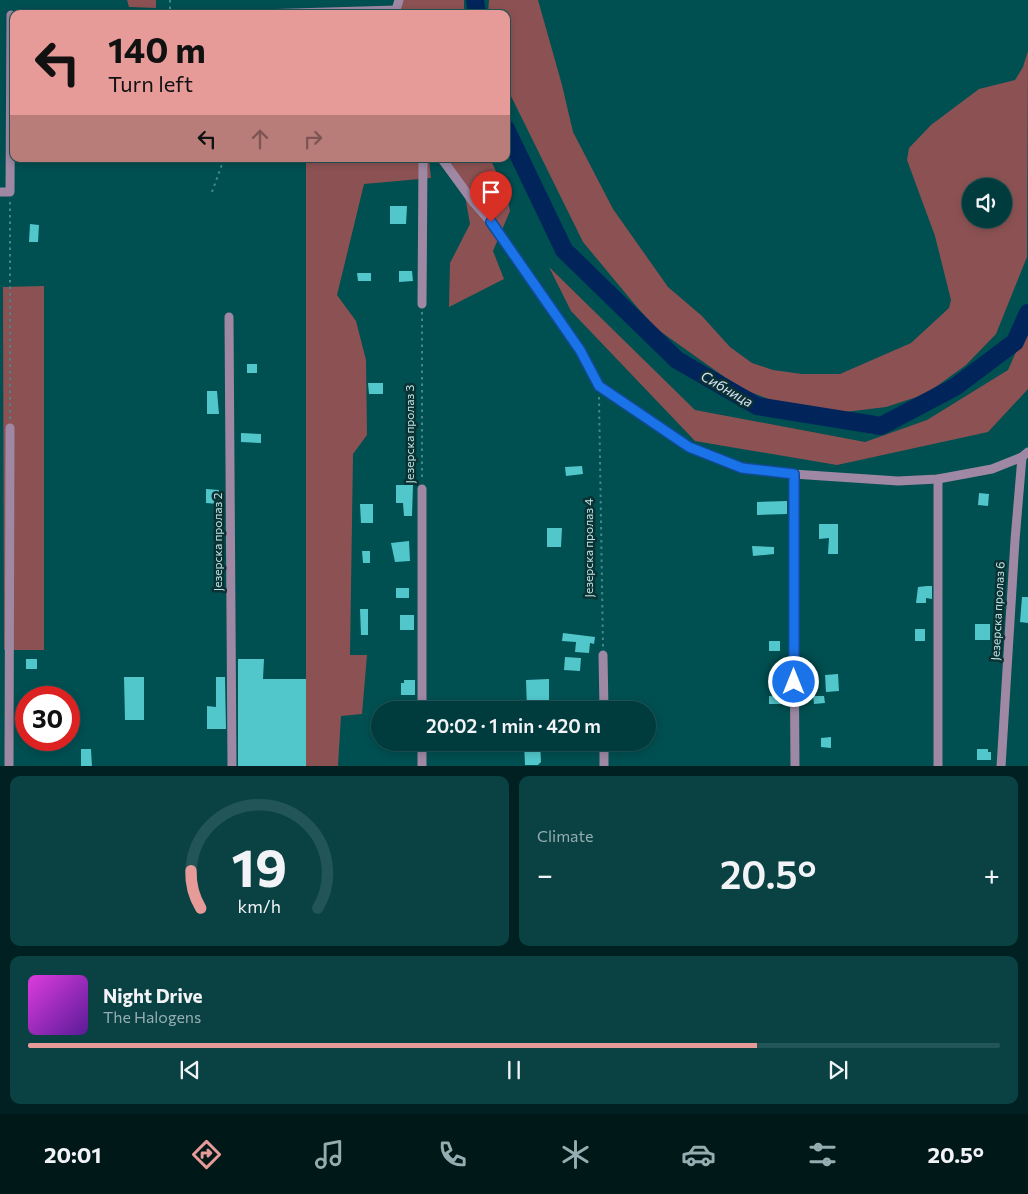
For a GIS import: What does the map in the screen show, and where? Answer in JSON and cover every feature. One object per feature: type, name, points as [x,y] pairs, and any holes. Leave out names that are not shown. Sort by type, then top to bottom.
[{"type":"street","points":[[5,192],[10,74]]},
{"type":"street","points":[[422,304],[423,162]]},
{"type":"street","points":[[444,162],[474,203],[491,222],[525,270],[580,350],[599,386],[689,447],[742,468],[794,474],[898,481],[938,479],[992,469],[1025,455]]},
{"type":"street","name":"Језерска пролаз 2","points":[[229,317],[232,766]]},
{"type":"street","points":[[9,766],[10,428]]},
{"type":"street","name":"Језерска пролаз 6","points":[[1001,766],[1015,540],[1025,455]]},
{"type":"street","points":[[794,474],[794,766]]},
{"type":"street","points":[[938,479],[938,766]]},
{"type":"street","name":"Језерска пролаз 3","points":[[422,489],[422,701]]},
{"type":"street","points":[[603,654],[604,701]]},
{"type":"street","points":[[422,751],[422,766]]},
{"type":"street","points":[[604,751],[604,766]]},
{"type":"path","points":[[212,192],[223,162]]},
{"type":"path","points":[[5,192],[10,428]]},
{"type":"path","name":"Језерска пролаз 3","points":[[422,304],[422,489]]},
{"type":"path","name":"Језерска пролаз 4","points":[[599,386],[603,654]]},
{"type":"shaded area","points":[[127,0],[156,0],[156,8],[129,7]]},
{"type":"shaded area","points":[[401,0],[464,0],[464,10],[392,10]]},
{"type":"shaded area","points":[[489,0],[538,0],[573,132],[613,209],[668,287],[702,316],[730,347],[752,363],[773,370],[802,374],[840,374],[911,343],[949,308],[951,300],[935,236],[907,160],[909,148],[931,125],[979,89],[1015,80],[1023,67],[1028,51],[1027,257],[996,334],[966,365],[926,394],[886,407],[845,412],[774,401],[740,388],[657,329],[583,242],[510,94],[510,10],[488,10]]},
{"type":"shaded area","points":[[306,162],[429,162],[431,178],[364,184],[337,295],[356,321],[366,360],[367,435],[353,454],[350,655],[367,655],[362,714],[341,716],[338,766],[306,766]]},
{"type":"shaded area","points":[[438,162],[492,162],[506,191],[510,211],[493,251],[504,279],[449,307],[450,263],[470,224],[465,196]]},
{"type":"shaded area","points":[[549,267],[695,410],[865,442],[927,420],[1008,370],[1028,325],[1028,389],[988,432],[837,465],[695,441],[571,311]]},
{"type":"shaded area","points":[[44,286],[44,650],[4,650],[3,287]]},
{"type":"building","points":[[390,206],[407,206],[406,224],[390,224]]},
{"type":"building","points":[[30,224],[39,225],[38,242],[29,242]]},
{"type":"building","points":[[399,271],[412,271],[413,281],[399,282]]},
{"type":"building","points":[[357,273],[371,273],[371,281],[358,281]]},
{"type":"building","points":[[247,364],[257,364],[257,373],[247,373]]},
{"type":"building","points":[[368,383],[383,383],[383,394],[369,394]]},
{"type":"building","points":[[207,391],[217,391],[219,414],[207,414]]},
{"type":"building","points":[[241,433],[261,434],[261,443],[241,442]]},
{"type":"building","points":[[582,466],[583,474],[566,476],[565,467]]},
{"type":"building","points":[[396,485],[413,485],[412,516],[404,516],[403,503],[396,503]]},
{"type":"building","points":[[206,489],[219,490],[218,504],[206,503]]},
{"type":"building","points":[[979,493],[989,494],[988,506],[978,505]]},
{"type":"building","points":[[787,501],[787,514],[757,515],[757,502]]},
{"type":"building","points":[[360,504],[373,504],[373,523],[361,523]]},
{"type":"building","points":[[819,524],[838,524],[838,554],[828,554],[829,538],[819,539]]},
{"type":"building","points":[[547,528],[562,528],[561,547],[547,547]]},
{"type":"building","points":[[409,541],[410,561],[395,562],[391,543]]},
{"type":"building","points":[[752,546],[774,547],[774,554],[753,556]]},
{"type":"building","points":[[362,551],[370,551],[370,563],[363,563]]},
{"type":"building","points":[[932,586],[932,599],[926,598],[926,603],[916,603],[918,587]]},
{"type":"building","points":[[396,588],[409,588],[409,598],[396,598]]},
{"type":"building","points":[[1022,597],[1028,597],[1028,623],[1020,622]]},
{"type":"building","points":[[360,609],[368,609],[368,635],[361,635]]},
{"type":"building","points":[[400,615],[414,615],[414,630],[400,630]]},
{"type":"building","points":[[975,624],[990,624],[990,640],[975,640]]},
{"type":"building","points":[[915,629],[925,629],[925,641],[915,641]]},
{"type":"building","points":[[563,633],[595,637],[594,644],[590,643],[589,653],[575,652],[576,642],[562,641]]},
{"type":"building","points":[[769,641],[780,641],[780,651],[769,651]]},
{"type":"building","points":[[565,657],[581,658],[580,671],[564,670]]},
{"type":"building","points":[[26,659],[37,659],[37,669],[26,669]]},
{"type":"building","points":[[238,659],[264,659],[263,679],[306,679],[306,766],[238,766]]},
{"type":"building","points":[[838,674],[839,691],[826,692],[825,675]]},
{"type":"building","points":[[124,677],[144,677],[144,720],[125,720]]},
{"type":"building","points":[[216,677],[225,677],[226,729],[207,729],[207,706],[216,707]]},
{"type":"building","points":[[549,679],[549,701],[527,701],[526,680]]},
{"type":"building","points":[[404,680],[415,680],[415,695],[401,695],[401,683],[404,683]]},
{"type":"building","points":[[769,696],[786,697],[786,704],[769,704]]},
{"type":"building","points":[[813,696],[824,696],[825,703],[814,704]]},
{"type":"building","points":[[831,737],[831,748],[821,747],[821,738]]},
{"type":"building","points":[[81,749],[91,749],[92,766],[81,766]]},
{"type":"building","points":[[977,749],[988,749],[988,752],[991,752],[991,760],[977,760]]},
{"type":"building","points":[[524,751],[540,751],[541,762],[538,765],[525,765]]},
{"type":"waterway","name":"Сибница","points":[[475,0],[476,10]]},
{"type":"waterway","name":"Сибница","points":[[510,137],[564,250],[677,360],[757,406],[881,426],[955,387],[1015,342],[1028,313]]},
{"type":"route","points":[[491,222],[580,350],[599,386],[649,422],[689,447],[742,468],[794,474],[794,682]]}]
